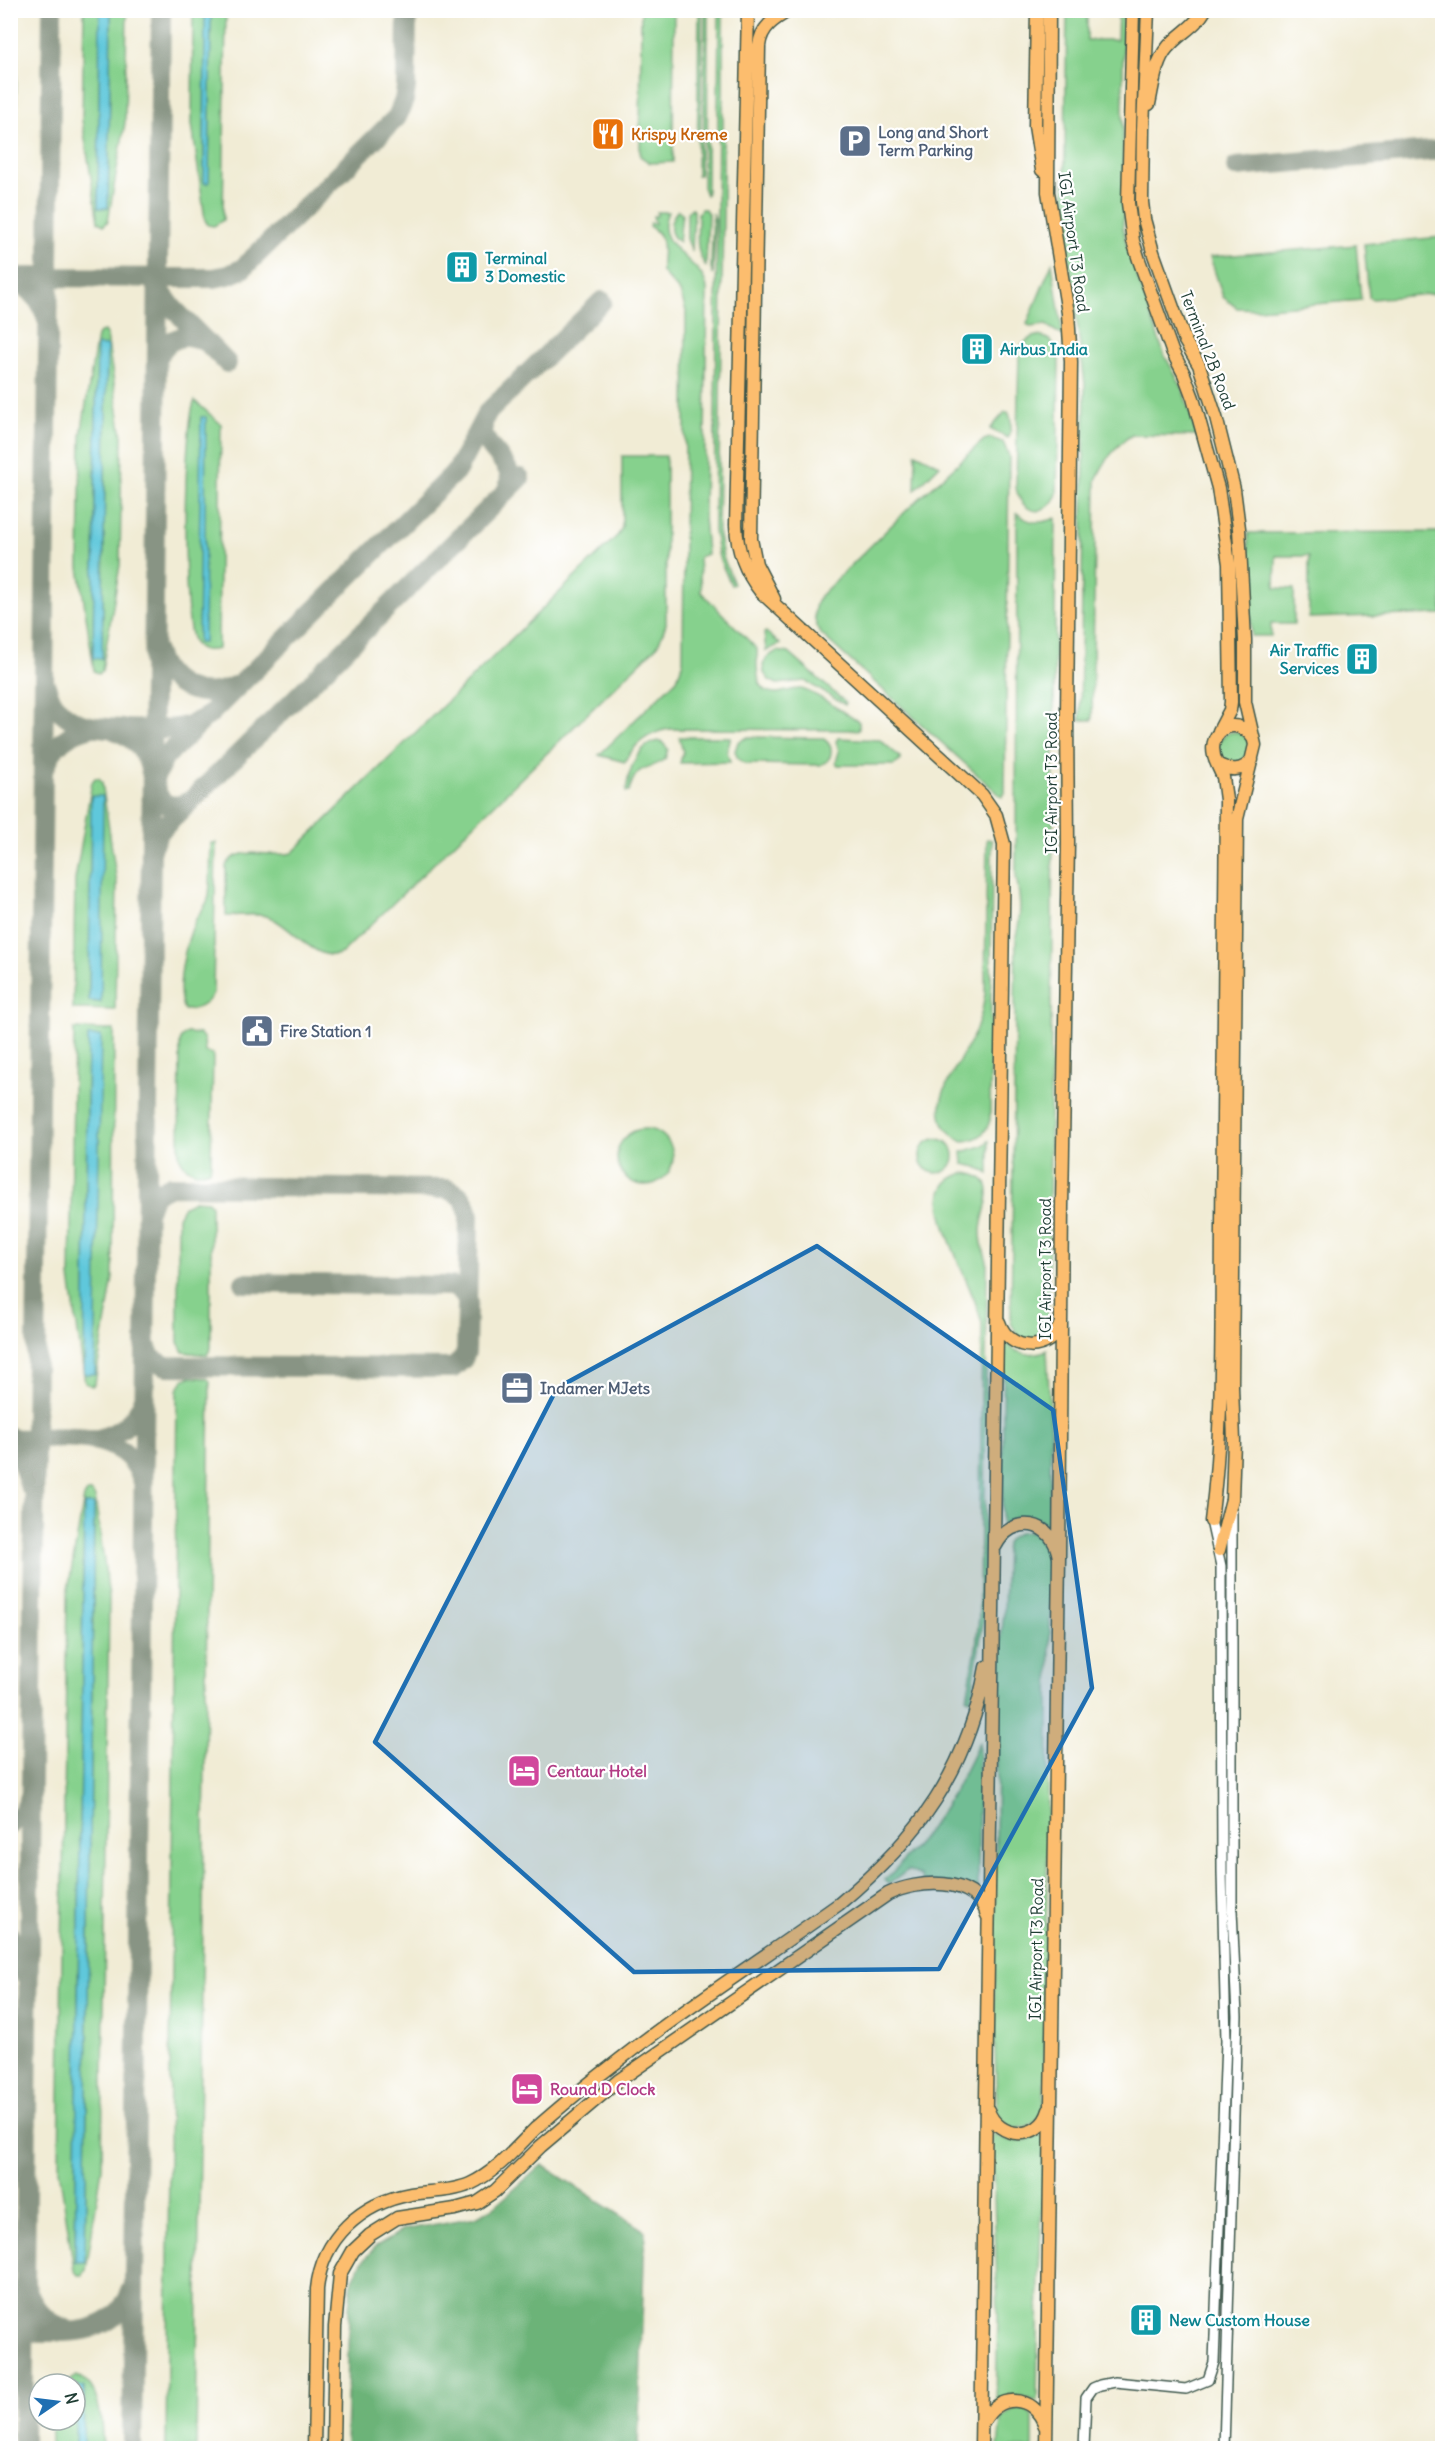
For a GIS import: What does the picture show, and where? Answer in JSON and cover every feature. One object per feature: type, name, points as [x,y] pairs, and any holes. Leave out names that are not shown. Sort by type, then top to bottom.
[{"type":"main road","points":[[748,10],[736,525],[740,554],[753,582],[785,615],[982,795],[990,804],[1000,827],[1004,844],[981,2448]]},
{"type":"main road","points":[[785,615],[761,577],[754,558],[751,539],[759,46],[760,38],[767,25],[790,10]]},
{"type":"main road","points":[[1037,10],[1035,126],[1037,147],[1048,192]]},
{"type":"main road","name":"IGI Airport T3 Road","points":[[1046,2448],[1068,843],[1067,713],[1071,362],[1068,313],[1048,192],[1049,10]]},
{"type":"main road","name":"Terminal 2B Road","points":[[1133,10],[1128,203],[1130,224],[1133,241],[1150,291],[1172,351],[1193,398],[1218,488],[1229,564],[1231,702],[1230,710],[1219,731]]},
{"type":"main road","name":"Terminal 2B Road","points":[[1148,10],[1142,202],[1148,236],[1185,341],[1199,365],[1207,386],[1226,453],[1235,499],[1241,563],[1245,702],[1253,738]]},
{"type":"main road","points":[[1143,129],[1162,54],[1197,23],[1205,10]]},
{"type":"main road","points":[[1193,398],[1194,390],[1207,386]]},
{"type":"main road","points":[[1211,1521],[1217,1476],[1221,1380],[1226,800],[1223,777],[1212,750],[1212,743],[1219,731],[1238,727],[1253,738],[1255,752],[1239,810],[1237,830],[1232,1499],[1219,1550]]},
{"type":"main road","points":[[1217,764],[1229,770],[1236,770],[1243,768],[1252,759]]},
{"type":"main road","points":[[998,1314],[1005,1335],[1024,1346],[1035,1346],[1054,1336],[1060,1326],[1062,1315]]},
{"type":"main road","points":[[994,1557],[995,1547],[1007,1531],[1027,1524],[1037,1526],[1053,1539],[1059,1558]]},
{"type":"main road","points":[[314,2448],[317,2289],[319,2272],[332,2242],[350,2222],[375,2206],[411,2194],[468,2185],[488,2174],[548,2118],[607,2069],[839,1904],[873,1875],[909,1838],[945,1786],[972,1726],[982,1693],[993,1631]]},
{"type":"main road","points":[[333,2448],[335,2327],[340,2274],[353,2251],[370,2235],[397,2218],[455,2209],[477,2203],[495,2191],[556,2133],[618,2081],[888,1894],[907,1887],[943,1885],[963,1888],[978,1897],[988,1922]]},
{"type":"main road","points":[[986,2102],[988,2113],[994,2123],[1002,2130],[1013,2134],[1024,2134],[1043,2123],[1049,2114],[1051,2103]]},
{"type":"main road","points":[[981,2433],[987,2414],[994,2406],[1017,2401],[1033,2407],[1040,2414],[1046,2434]]},
{"type":"street","points":[[1224,2448],[1237,2016],[1232,1910],[1232,1499]]},
{"type":"street","points":[[1084,2448],[1086,2397],[1093,2388],[1106,2382],[1186,2388],[1208,2380],[1214,2362],[1226,2041],[1222,1872],[1221,1566],[1211,1521]]},
{"type":"highlighted area","points":[[817,1246],[1053,1410],[1092,1688],[939,1969],[634,1972],[375,1742],[557,1388]]},
{"type":"green space","points":[[10,11],[17,11],[16,120],[11,161]]},
{"type":"green space","points":[[84,11],[100,11],[98,208],[108,208],[111,11],[127,11],[125,123],[108,221],[104,225],[98,222],[82,120]]},
{"type":"green space","points":[[193,11],[205,11],[204,182],[209,183],[211,11],[226,11],[223,220],[214,226],[208,225],[205,220],[192,124]]},
{"type":"green space","points":[[641,11],[674,11],[673,162],[650,163],[640,156]]},
{"type":"green space","points":[[699,11],[702,11],[700,175],[697,175]]},
{"type":"green space","points":[[705,11],[708,11],[706,195],[703,187]]},
{"type":"green space","points":[[719,11],[723,11],[723,213],[718,531],[723,557],[734,584],[731,585],[719,558],[714,531]]},
{"type":"green space","points":[[1067,11],[1087,11],[1087,40],[1117,40],[1118,11],[1123,11],[1123,228],[1127,247],[1164,354],[1182,387],[1197,436],[1132,435],[1111,455],[1096,480],[1092,720],[1080,720],[1085,384],[1064,221]]},
{"type":"green space","points":[[692,208],[694,211],[692,251],[687,239],[687,212]]},
{"type":"green space","points":[[701,209],[705,209],[708,214],[706,266],[700,254],[698,242],[698,214]]},
{"type":"green space","points":[[678,210],[682,213],[679,242],[671,231],[673,218]]},
{"type":"green space","points":[[657,212],[668,212],[665,224],[666,235],[697,269],[707,289],[704,517],[707,554],[699,557],[701,592],[757,649],[758,677],[764,689],[778,693],[796,689],[807,691],[859,722],[859,730],[669,729],[642,740],[625,762],[599,755],[677,679],[683,662],[686,311],[680,292],[662,272],[662,241],[656,231],[649,226],[650,223],[655,224],[653,216],[657,216]]},
{"type":"green space","points":[[713,213],[715,219],[713,275],[711,268]]},
{"type":"green space","points":[[1442,237],[1442,293],[1372,299],[1369,297],[1364,244]]},
{"type":"green space","points":[[1356,245],[1361,300],[1258,309],[1237,308],[1223,297],[1210,257]]},
{"type":"green space","points":[[1052,263],[1063,336],[1046,325],[1030,327],[1027,324]]},
{"type":"green space","points":[[104,331],[107,336],[122,437],[120,565],[102,671],[99,674],[94,671],[79,567],[81,435],[97,336]],"holes":[[[97,346],[107,346],[102,659],[93,658]]]},
{"type":"green space","points":[[1037,336],[1052,342],[1059,358],[1057,494],[1047,508],[1034,510],[1023,503],[1016,487],[1019,352],[1026,341]]},
{"type":"green space","points":[[10,396],[15,434],[11,705]]},
{"type":"green space","points":[[195,401],[221,424],[218,649],[211,650],[202,649],[194,643],[187,600],[186,481],[191,416]]},
{"type":"green space","points":[[1005,412],[1008,412],[1011,422],[1008,438],[990,429]]},
{"type":"green space","points":[[990,438],[1003,442],[1009,456],[1005,793],[1002,797],[820,633],[814,614],[820,596],[910,507],[984,440]]},
{"type":"green space","points":[[916,453],[940,465],[915,490]]},
{"type":"green space","points":[[622,456],[666,456],[666,624],[658,645],[342,953],[323,954],[269,917],[254,914],[226,916],[226,866],[231,859],[246,853],[292,853],[618,535],[622,527]]},
{"type":"green space","points":[[1017,513],[1035,522],[1056,518],[1048,1330],[1039,1341],[1020,1339],[1011,1323],[1016,936],[1020,906],[1016,876]]},
{"type":"green space","points":[[1442,532],[1442,614],[1309,618],[1309,556],[1276,556],[1275,588],[1294,589],[1294,624],[1271,624],[1271,636],[1251,636],[1248,533]]},
{"type":"green space","points":[[766,632],[780,644],[766,651],[764,633]]},
{"type":"green space","points":[[777,651],[789,653],[845,702],[845,705],[805,681],[777,684],[769,680],[764,673],[763,665],[767,657]]},
{"type":"green space","points":[[1234,732],[1245,737],[1250,748],[1245,759],[1234,764],[1223,759],[1218,748],[1223,737]]},
{"type":"green space","points":[[679,737],[731,737],[727,751],[730,762],[680,763],[683,752]]},
{"type":"green space","points":[[748,737],[822,738],[829,744],[831,752],[828,760],[820,765],[746,764],[738,759],[735,751],[738,742]]},
{"type":"green space","points":[[838,738],[880,740],[900,757],[900,761],[894,765],[838,765],[836,763],[839,751],[836,741]]},
{"type":"green space","points":[[661,741],[668,749],[665,759],[639,772],[629,792],[626,792],[635,759],[646,747]]},
{"type":"green space","points":[[95,778],[99,778],[102,782],[117,883],[115,1010],[73,1009],[75,880],[92,782]],"holes":[[[91,796],[101,1001],[89,1001]]]},
{"type":"green space","points":[[987,839],[992,840],[990,1120],[981,1135],[963,1141],[949,1131],[942,1119],[941,1105],[944,1090],[976,1029],[985,994]]},
{"type":"green space","points":[[211,843],[216,843],[213,994],[201,1006],[184,1010],[180,990],[182,965],[192,928],[208,899]]},
{"type":"green space","points":[[74,1029],[114,1030],[113,1278],[95,1383],[92,1386],[85,1383],[70,1277]],"holes":[[[88,1036],[94,1374],[84,1373]]]},
{"type":"green space","points":[[187,1033],[200,1034],[204,1039],[205,1052],[213,1054],[211,1164],[210,1170],[205,1172],[195,1172],[187,1168],[179,1156],[180,1043],[181,1038]]},
{"type":"green space","points":[[645,1129],[656,1131],[665,1137],[671,1146],[673,1157],[671,1168],[665,1177],[656,1183],[645,1185],[634,1183],[625,1177],[619,1168],[617,1157],[619,1146],[625,1137],[634,1131]]},
{"type":"green space","points":[[937,1139],[949,1144],[954,1156],[949,1168],[937,1173],[925,1168],[920,1156],[925,1144]]},
{"type":"green space","points":[[989,1141],[989,1174],[977,1167],[963,1164],[962,1152],[982,1146]]},
{"type":"green space","points":[[964,1173],[983,1179],[988,1191],[981,1233],[987,1261],[984,1617],[971,1699],[967,1698],[979,1617],[982,1324],[972,1293],[949,1239],[940,1206],[944,1185],[953,1177]]},
{"type":"green space","points":[[196,1200],[208,1201],[211,1205],[211,1348],[207,1355],[183,1352],[178,1342],[178,1217],[184,1206]]},
{"type":"green space","points":[[1004,1339],[1013,1348],[1023,1353],[1047,1350],[1051,1431],[1049,1527],[1038,1519],[1026,1516],[1014,1518],[1002,1526]]},
{"type":"green space","points":[[189,1377],[206,1378],[210,1381],[196,2448],[166,2448],[177,1390],[183,1380]]},
{"type":"green space","points":[[87,1492],[91,1492],[95,1497],[109,1597],[102,2168],[86,2270],[83,2275],[78,2275],[74,2270],[59,2169],[67,1595],[84,1497]],"holes":[[[84,1504],[94,1504],[85,2262],[75,2262]]]},
{"type":"green space","points":[[1030,1532],[1044,1541],[1051,1556],[1044,2108],[1039,2118],[1032,2124],[1012,2129],[1001,2120],[997,2111],[994,2014],[998,1663],[1004,1614],[1006,1543],[1016,1534]]},
{"type":"green space","points":[[979,1742],[978,1891],[971,1887],[922,1881],[921,1876],[908,1870],[889,1884],[885,1880],[939,1816]]},
{"type":"green space","points":[[992,2133],[1012,2141],[1031,2139],[1045,2134],[1039,2272],[1037,2402],[1021,2396],[996,2403],[998,2314]]},
{"type":"green space","points":[[542,2165],[645,2231],[638,2448],[346,2448],[349,2308],[352,2281],[362,2262],[376,2246],[403,2230],[476,2217],[494,2207]]},
{"type":"green space","points":[[87,2382],[96,2396],[99,2407],[103,2448],[83,2448],[83,2432],[87,2432]]},
{"type":"green space","points":[[1015,2408],[1026,2410],[1033,2416],[1033,2448],[998,2448],[1001,2419]]},
{"type":"green space","points":[[52,2432],[76,2432],[75,2448],[49,2448]]},
{"type":"water","points":[[211,10],[209,183],[204,183],[205,11]]},
{"type":"water","points":[[100,11],[111,11],[108,208],[98,208]]},
{"type":"water","points":[[97,345],[107,346],[102,659],[93,658]]},
{"type":"water","points":[[201,417],[206,417],[204,643],[198,643]]},
{"type":"water","points":[[91,796],[103,796],[101,1002],[89,1001]]},
{"type":"water","points":[[88,1036],[101,1036],[95,1374],[84,1374]]},
{"type":"water","points":[[84,1504],[94,1504],[85,2262],[75,2262]]},
{"type":"water","points":[[75,2432],[83,2432],[83,2448],[75,2448]]},
{"type":"taxiway","points":[[23,2448],[52,10]]},
{"type":"taxiway","points":[[132,2448],[161,10]]},
{"type":"taxiway","points":[[10,277],[214,278],[242,269],[397,117],[404,100],[406,87],[407,10]]},
{"type":"taxiway","points":[[1236,167],[1442,150]]},
{"type":"taxiway","points":[[10,279],[34,295],[42,306],[47,320]]},
{"type":"taxiway","points":[[156,285],[173,308],[227,363]]},
{"type":"taxiway","points":[[46,686],[51,698],[62,713],[87,725],[161,729],[182,727],[208,716],[457,470],[487,413],[602,301]]},
{"type":"taxiway","points":[[157,360],[165,346],[178,338],[192,337],[207,343]]},
{"type":"taxiway","points":[[485,417],[483,428],[485,438],[509,472],[510,482],[505,493]]},
{"type":"taxiway","points":[[152,846],[160,831],[520,478]]},
{"type":"taxiway","points":[[156,652],[168,674],[187,688],[198,692],[210,692],[222,691],[234,686]]},
{"type":"taxiway","points":[[154,779],[165,757],[199,724]]},
{"type":"taxiway","points":[[45,768],[52,752],[63,740],[76,732],[93,727]]},
{"type":"taxiway","points":[[112,729],[131,739],[142,750],[157,793],[162,800],[169,805],[179,805],[192,800]]},
{"type":"taxiway","points":[[146,1344],[151,1358],[166,1366],[453,1368],[463,1359],[466,1352],[469,1216],[463,1199],[447,1189],[170,1186],[154,1194],[148,1211]]},
{"type":"taxiway","points":[[244,1283],[452,1286],[463,1292],[468,1303]]},
{"type":"taxiway","points":[[94,1440],[119,1431],[131,1421],[144,1398]]},
{"type":"taxiway","points":[[10,1437],[30,1487]]},
{"type":"taxiway","points":[[10,1439],[88,1439],[106,1444],[122,1452],[135,1464],[143,1483]]},
{"type":"taxiway","points":[[10,1825],[24,1811],[31,1795]]},
{"type":"taxiway","points":[[10,1936],[23,1973]]},
{"type":"taxiway","points":[[26,2287],[40,2313],[66,2329]]},
{"type":"taxiway","points":[[10,2331],[64,2332],[97,2326],[112,2318],[123,2306],[132,2289]]},
{"type":"place","name":"Krispy Kreme","points":[[608,134]]},
{"type":"place","name":"Long and Short Term Parking","points":[[855,141]]},
{"type":"place","name":"Terminal 3 Domestic","points":[[462,267]]},
{"type":"place","name":"Airbus India","points":[[977,349]]},
{"type":"place","name":"Air Traffic Services","points":[[1362,659]]},
{"type":"place","name":"Fire Station 1","points":[[257,1031]]},
{"type":"place","name":"Indamer MJets","points":[[517,1388]]},
{"type":"place","name":"Centaur Hotel","points":[[524,1771]]},
{"type":"place","name":"Round D Clock","points":[[527,2089]]},
{"type":"place","name":"New Custom House","points":[[1146,2320]]}]
